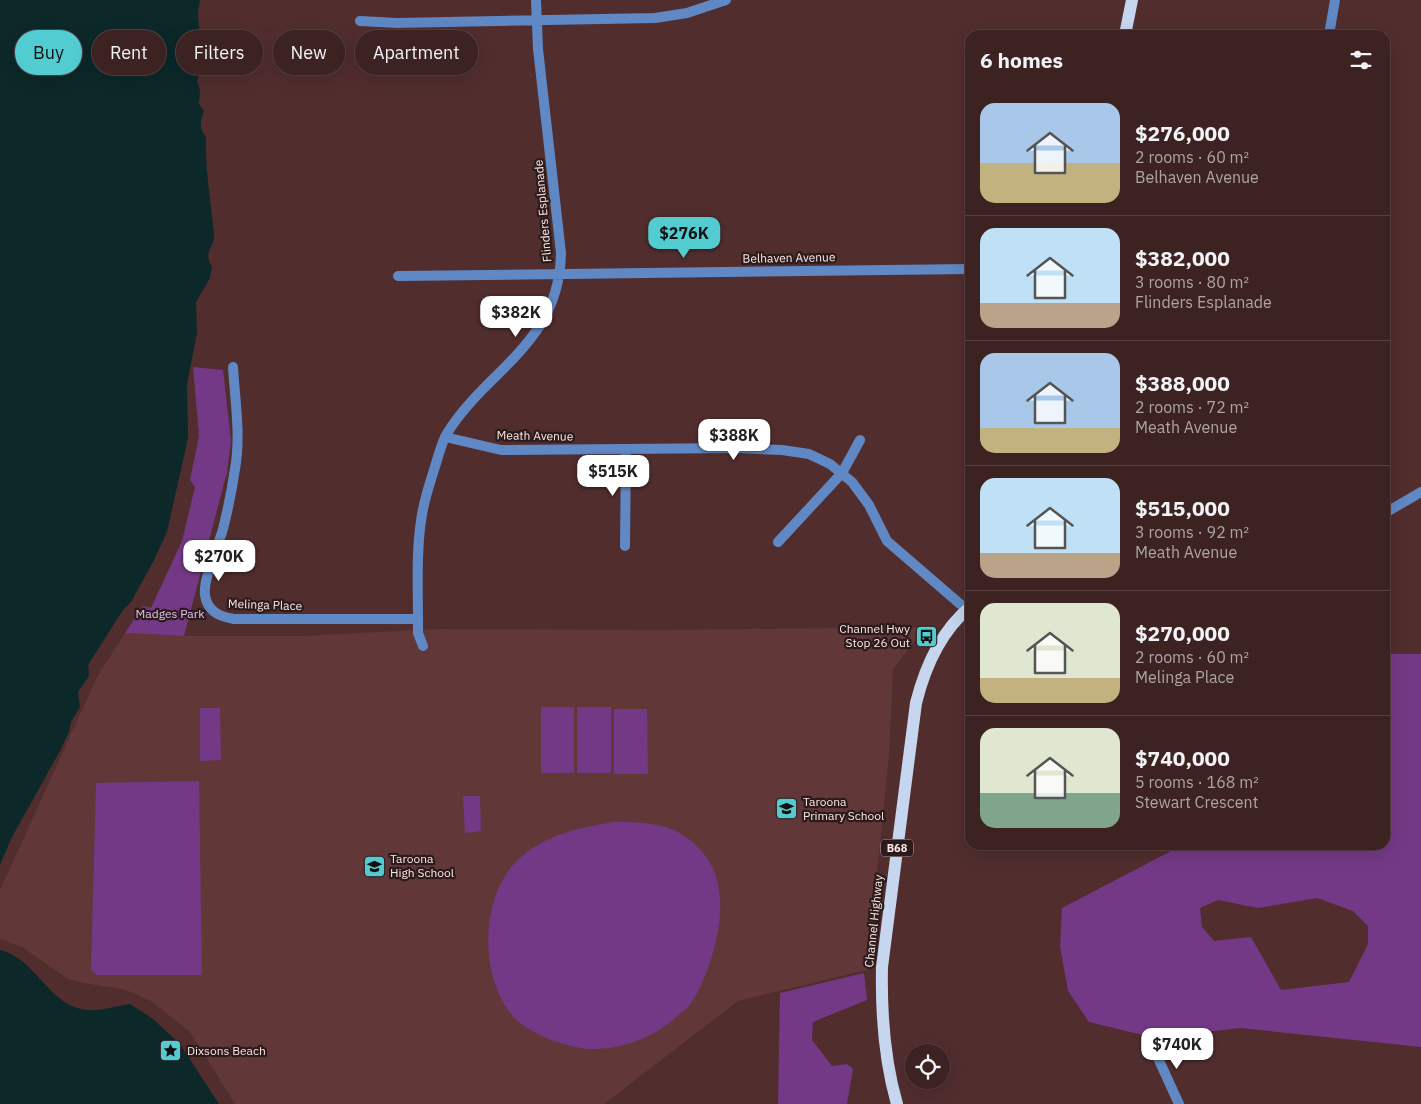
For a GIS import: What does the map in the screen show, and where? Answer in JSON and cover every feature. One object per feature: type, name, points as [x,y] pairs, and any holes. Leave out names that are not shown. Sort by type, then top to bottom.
[{"type":"main road","points":[[1126,30],[1132,0]]},
{"type":"main road","name":"Channel Highway","points":[[897,1104],[884,1045],[881,1007],[882,967],[916,703],[920,685],[931,658],[945,634],[965,612]]},
{"type":"street","name":"Flinders Esplanade","points":[[423,646],[418,633],[421,522],[424,504],[445,437],[456,419],[528,343],[547,314],[556,293],[561,273],[561,253],[538,49],[536,0]]},
{"type":"street","points":[[360,21],[396,23],[655,18],[687,14],[726,0]]},
{"type":"street","points":[[1330,30],[1335,0]]},
{"type":"street","name":"Belhaven Avenue","points":[[398,276],[965,269]]},
{"type":"street","name":"Melinga Place","points":[[233,367],[238,452],[223,529],[205,588],[207,603],[211,610],[218,615],[234,619],[418,619]]},
{"type":"street","name":"Meath Avenue","points":[[445,437],[502,450],[736,448],[795,451],[809,454],[820,458],[842,473],[860,492],[887,541],[965,606]]},
{"type":"street","points":[[778,542],[842,473],[860,440]]},
{"type":"street","points":[[625,546],[626,449]]},
{"type":"street","points":[[1390,511],[1421,492]]},
{"type":"street","points":[[1152,1045],[1179,1104]]},
{"type":"shaded area","name":"Taroona High School","points":[[925,627],[893,669],[889,756],[867,970],[738,1001],[604,1104],[235,1104],[190,1032],[151,1001],[126,990],[68,979],[22,947],[0,939],[0,890],[98,675],[125,633],[184,636],[302,636],[437,629],[665,630]]},
{"type":"green space","name":"Madges Park","points":[[193,367],[223,370],[231,441],[227,472],[184,636],[125,633],[143,606],[151,608],[182,541],[195,487],[190,480],[199,436]]},
{"type":"green space","points":[[1390,654],[1421,654],[1421,1047],[1240,1028],[1155,1038],[1089,1022],[1068,991],[1060,946],[1062,908],[1173,850],[1390,850]],"holes":[[[1317,898],[1353,911],[1368,926],[1368,944],[1349,982],[1281,990],[1251,937],[1214,941],[1202,927],[1200,908],[1218,900],[1258,908]]]},
{"type":"green space","points":[[541,707],[574,707],[574,773],[541,773]]},
{"type":"green space","points":[[577,707],[611,707],[611,773],[577,773]]},
{"type":"green space","points":[[200,708],[220,708],[221,760],[200,761]]},
{"type":"green space","points":[[614,709],[647,709],[648,774],[614,774]]},
{"type":"green space","points":[[199,781],[202,975],[97,975],[91,970],[96,783]]},
{"type":"green space","points":[[463,796],[480,796],[481,831],[465,833]]},
{"type":"green space","points":[[613,822],[641,823],[669,828],[686,837],[699,849],[709,862],[716,876],[719,891],[719,923],[712,956],[705,976],[688,1007],[665,1026],[635,1042],[602,1049],[581,1048],[548,1039],[519,1022],[512,1015],[494,981],[488,939],[490,918],[495,898],[503,880],[524,854],[535,846],[560,835],[586,827]]},
{"type":"green space","points":[[864,973],[867,1000],[813,1022],[812,1040],[832,1066],[847,1064],[853,1069],[847,1104],[778,1104],[780,993]]},
{"type":"water","points":[[0,0],[200,0],[198,12],[199,30],[176,30],[176,75],[199,75],[197,81],[200,90],[199,104],[204,111],[201,125],[206,137],[207,174],[214,239],[208,257],[212,267],[210,278],[196,302],[197,333],[187,384],[188,438],[167,532],[131,602],[123,610],[88,665],[89,676],[78,692],[80,707],[71,722],[69,732],[12,837],[0,865]]},
{"type":"water","points":[[0,950],[13,955],[24,963],[52,992],[74,1007],[92,1010],[130,1004],[153,1019],[180,1044],[219,1104],[0,1104]]},
{"type":"place","name":"Channel Hwy Stop 26 Out","points":[[926,636]]},
{"type":"place","name":"Taroona Primary School","points":[[787,809]]},
{"type":"place","name":"Taroona High School","points":[[374,866]]},
{"type":"place","name":"Dixsons Beach","points":[[171,1051]]}]
